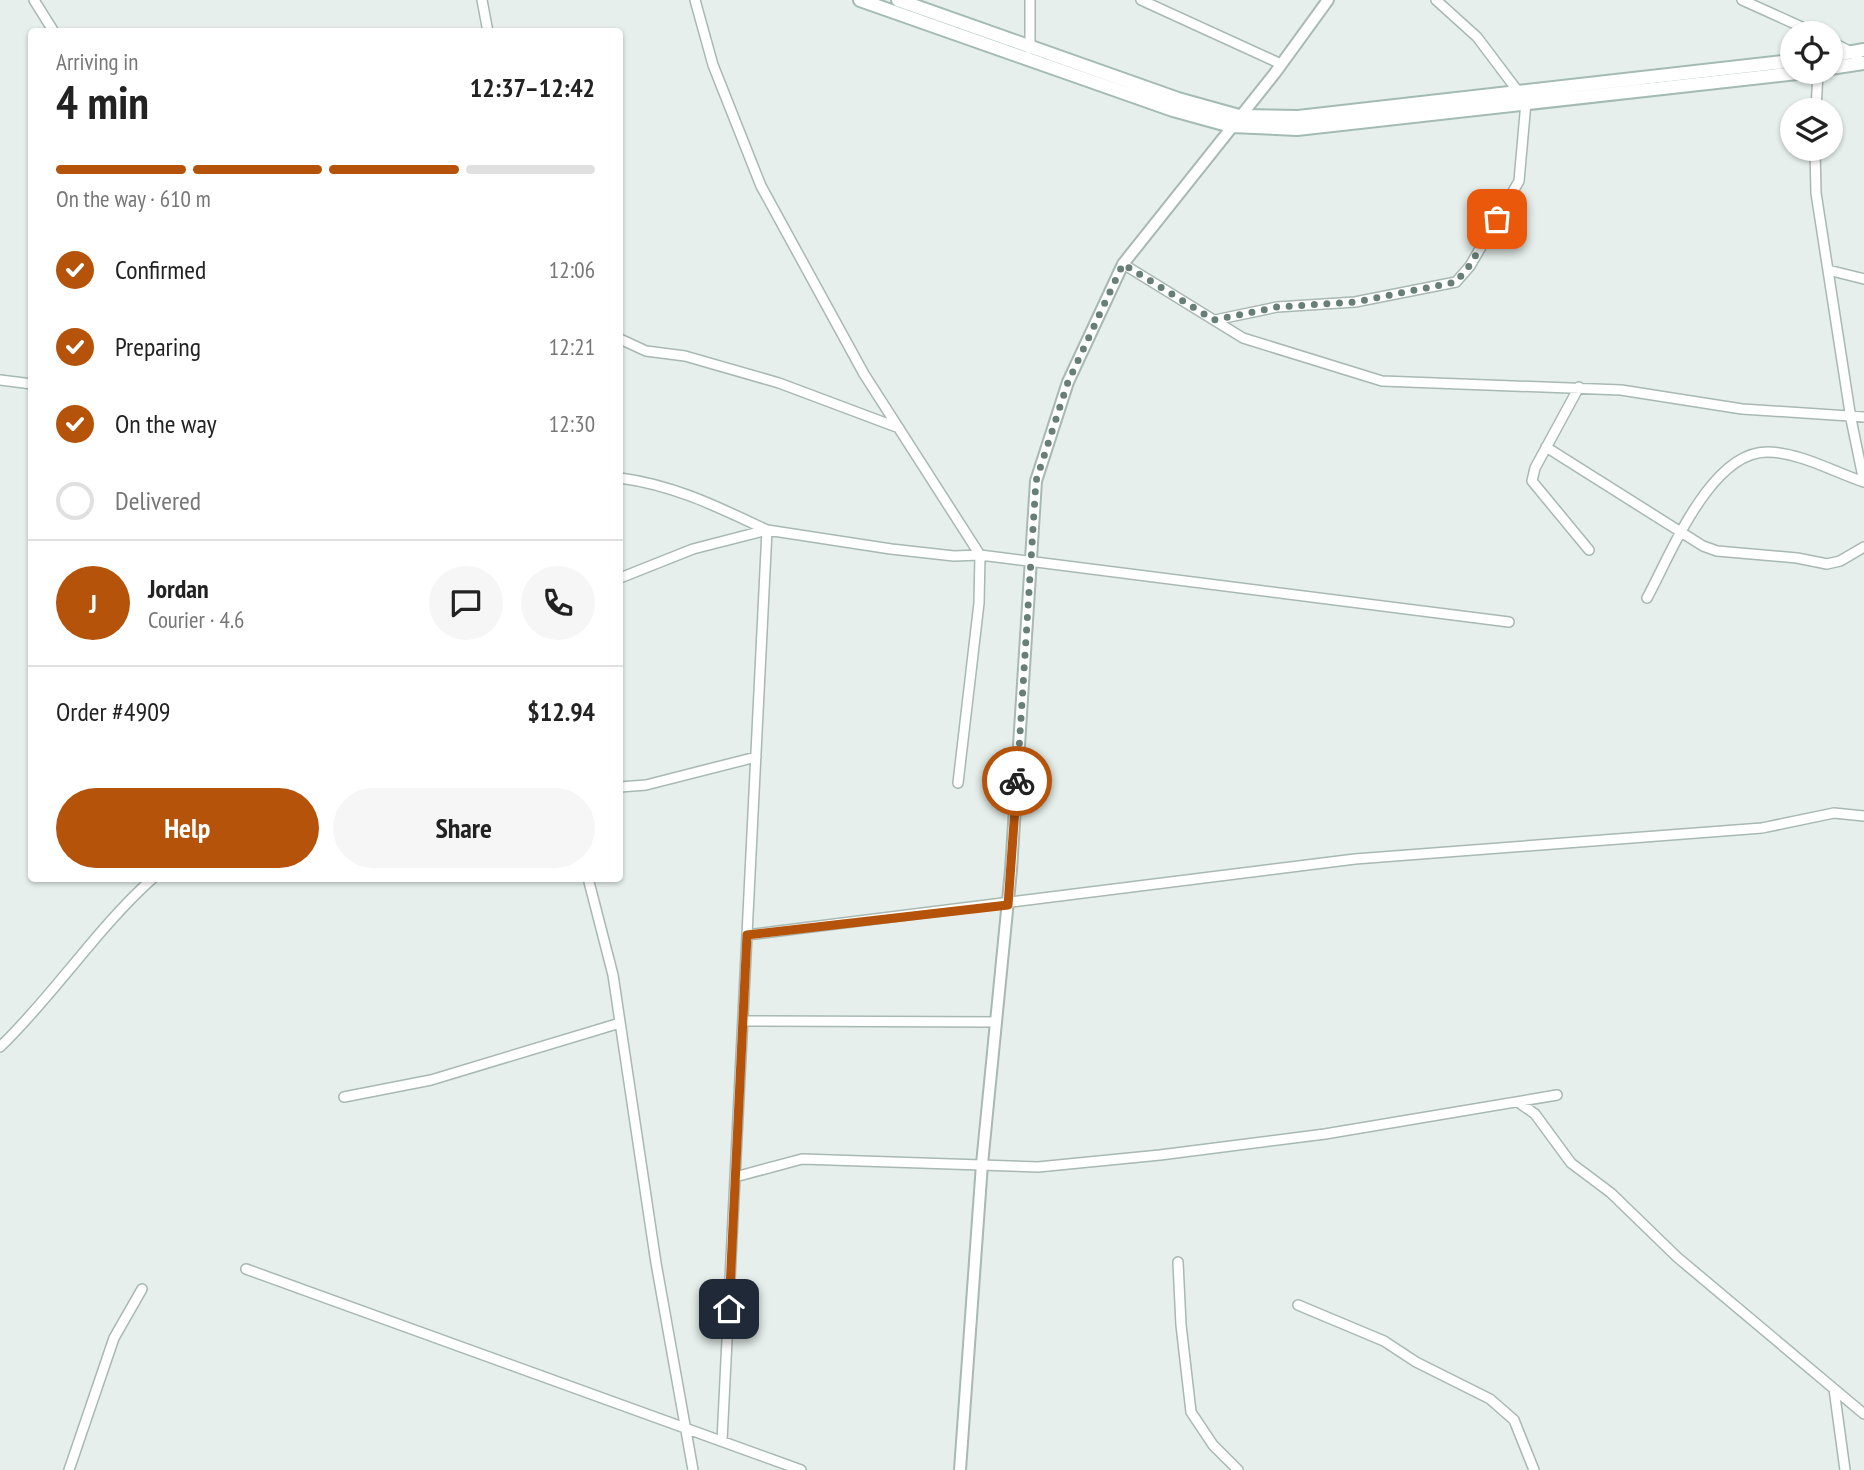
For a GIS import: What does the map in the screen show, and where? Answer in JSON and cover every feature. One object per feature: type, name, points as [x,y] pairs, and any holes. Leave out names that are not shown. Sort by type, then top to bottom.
[{"type":"main road","points":[[860,0],[1105,88],[1235,121],[1297,129],[1780,75]]},
{"type":"main road","points":[[898,0],[1235,121],[1298,117],[1780,62]]},
{"type":"main road","points":[[1843,63],[1860,57]]},
{"type":"street","points":[[34,0],[52,28]]},
{"type":"street","points":[[482,0],[487,28]]},
{"type":"street","points":[[695,0],[713,65],[761,186],[864,374],[980,555],[979,603],[958,783]]},
{"type":"street","points":[[1030,0],[1030,49]]},
{"type":"street","points":[[1141,0],[1281,64]]},
{"type":"street","points":[[960,1470],[982,1164],[1008,905],[1036,481],[1048,435],[1068,382],[1123,264],[1281,64],[1328,0]]},
{"type":"street","points":[[1214,320],[1277,307],[1355,302],[1456,282],[1470,265],[1519,181],[1526,102],[1477,37],[1436,0]]},
{"type":"street","points":[[1742,0],[1788,21]]},
{"type":"street","points":[[1843,48],[1860,57]]},
{"type":"street","points":[[1815,161],[1816,193],[1851,419],[1864,482]]},
{"type":"street","points":[[1123,264],[1243,338],[1382,381],[1506,387],[1579,387],[1677,397],[1742,409],[1851,419],[1864,417]]},
{"type":"street","points":[[1828,270],[1864,279]]},
{"type":"street","points":[[623,340],[646,351],[685,356],[779,383],[899,428]]},
{"type":"street","points":[[0,380],[28,384]]},
{"type":"street","points":[[1579,387],[1535,468],[1532,481],[1589,550]]},
{"type":"street","points":[[1546,447],[1683,533],[1717,551],[1797,558],[1827,564],[1840,561],[1864,547]]},
{"type":"street","points":[[1647,598],[1683,533],[1696,503],[1728,467],[1759,453],[1786,455],[1864,482]]},
{"type":"street","points":[[623,478],[656,483],[683,491],[767,530],[891,549],[954,556],[980,555],[1032,564],[1509,622]]},
{"type":"street","points":[[623,577],[693,549],[767,530]]},
{"type":"street","points":[[722,1441],[767,530]]},
{"type":"street","points":[[623,787],[646,785],[755,757]]},
{"type":"street","points":[[747,935],[1008,905],[1355,859],[1762,828],[1834,813],[1864,816]]},
{"type":"street","points":[[0,1047],[37,1012],[120,908],[149,882]]},
{"type":"street","points":[[589,882],[613,975],[656,1263],[693,1470]]},
{"type":"street","points":[[743,1021],[996,1022]]},
{"type":"street","points":[[344,1097],[431,1080],[620,1023]]},
{"type":"street","points":[[735,1177],[802,1159],[1038,1167],[1160,1156],[1325,1134],[1557,1095]]},
{"type":"street","points":[[1518,1102],[1535,1114],[1571,1163],[1611,1193],[1677,1256],[1864,1414]]},
{"type":"street","points":[[1178,1262],[1181,1325],[1191,1412],[1213,1445],[1238,1470]]},
{"type":"street","points":[[246,1269],[802,1470]]},
{"type":"street","points":[[69,1470],[114,1338],[142,1289]]},
{"type":"street","points":[[1297,1305],[1384,1341],[1416,1362],[1490,1399],[1514,1420],[1534,1470]]},
{"type":"street","points":[[1834,1389],[1845,1470]]},
{"type":"way so far","points":[[1017,781],[1036,481],[1048,435],[1068,382],[1123,264],[1214,320],[1277,307],[1355,302],[1456,282],[1470,265],[1497,219]]},
{"type":"route","points":[[729,1309],[747,935],[1008,905],[1017,781]]}]
